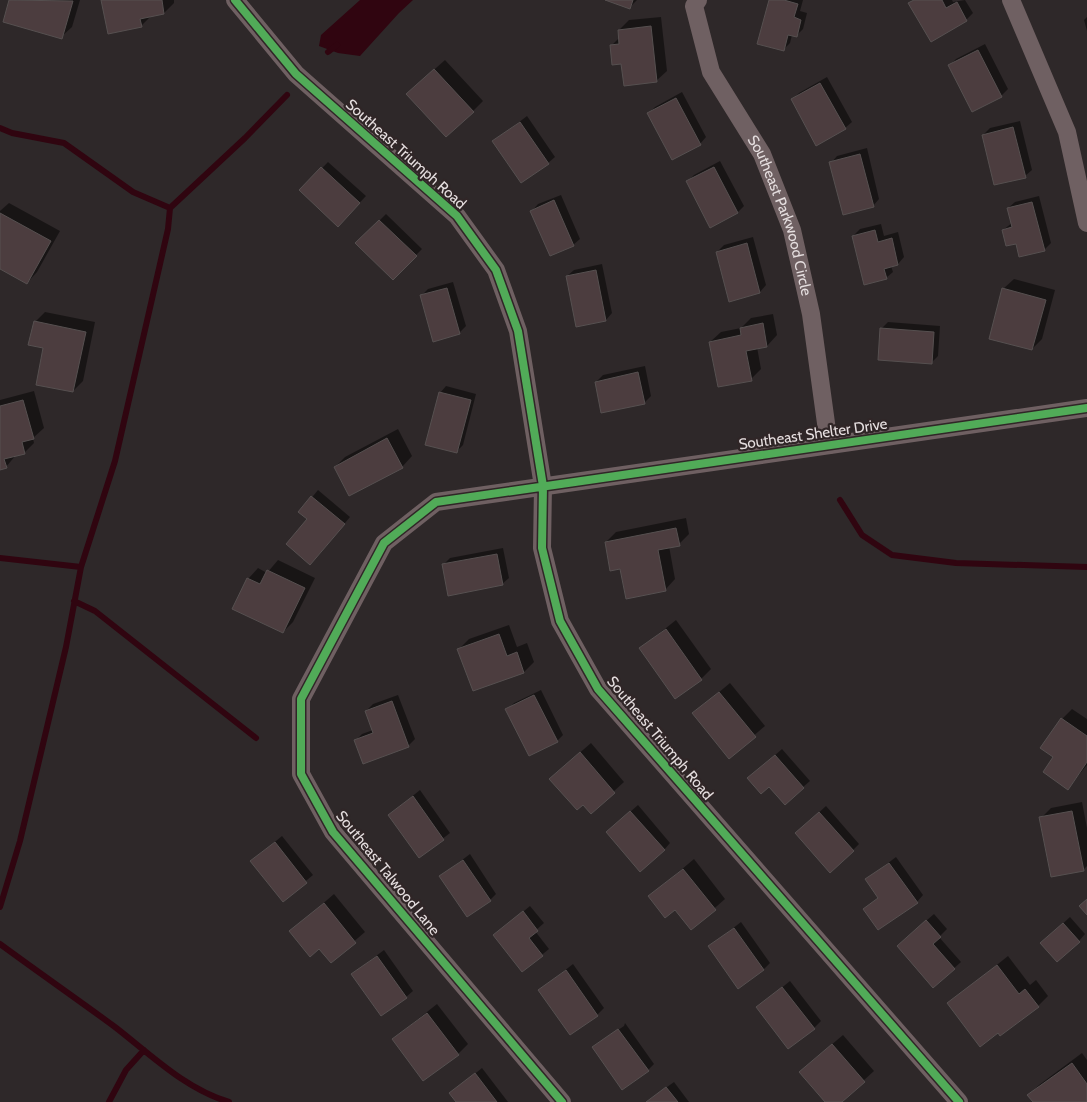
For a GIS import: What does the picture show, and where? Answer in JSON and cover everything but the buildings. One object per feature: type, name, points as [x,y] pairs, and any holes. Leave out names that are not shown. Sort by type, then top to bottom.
[{"type":"street","name":"Southeast Triumph Road","points":[[235,0],[296,74],[457,216],[496,270],[518,331],[542,486],[542,548],[560,621],[598,689],[959,1102]]},
{"type":"street","name":"Southeast Parkwood Circle","points":[[698,0],[694,6],[711,72],[762,154],[792,230],[811,314],[829,445]]},
{"type":"street","points":[[1011,0],[1067,132],[1087,223]]},
{"type":"street","name":"Southeast Shelter Drive","points":[[542,486],[1087,408]]},
{"type":"street","name":"Southeast Talwood Lane","points":[[542,486],[436,502],[384,543],[301,700],[301,774],[334,832],[562,1102]]},
{"type":"shaded area","points":[[360,0],[413,0],[360,56],[338,53],[319,46],[321,35]]},
{"type":"waterway","points":[[328,52],[337,45]]},
{"type":"waterway","points":[[170,208],[245,138],[287,95]]},
{"type":"waterway","points":[[0,128],[12,133],[64,143],[133,192],[170,208],[168,229],[115,461],[81,567],[66,647],[20,841],[0,907]]},
{"type":"waterway","points":[[840,500],[862,535],[892,555],[956,563],[1087,567]]},
{"type":"waterway","points":[[0,558],[81,567]]},
{"type":"waterway","points":[[74,601],[95,611],[256,738]]},
{"type":"waterway","points":[[0,944],[115,1027],[183,1080],[198,1089],[229,1102]]},
{"type":"waterway","points":[[109,1102],[126,1070],[144,1050]]},
{"type":"cycle path","points":[[235,0],[296,74],[457,216],[496,270],[518,331],[543,486],[542,548],[560,621],[598,689],[959,1102]]},
{"type":"cycle path","points":[[562,1102],[333,832],[301,774],[301,699],[384,543],[436,502],[1087,408]]}]
